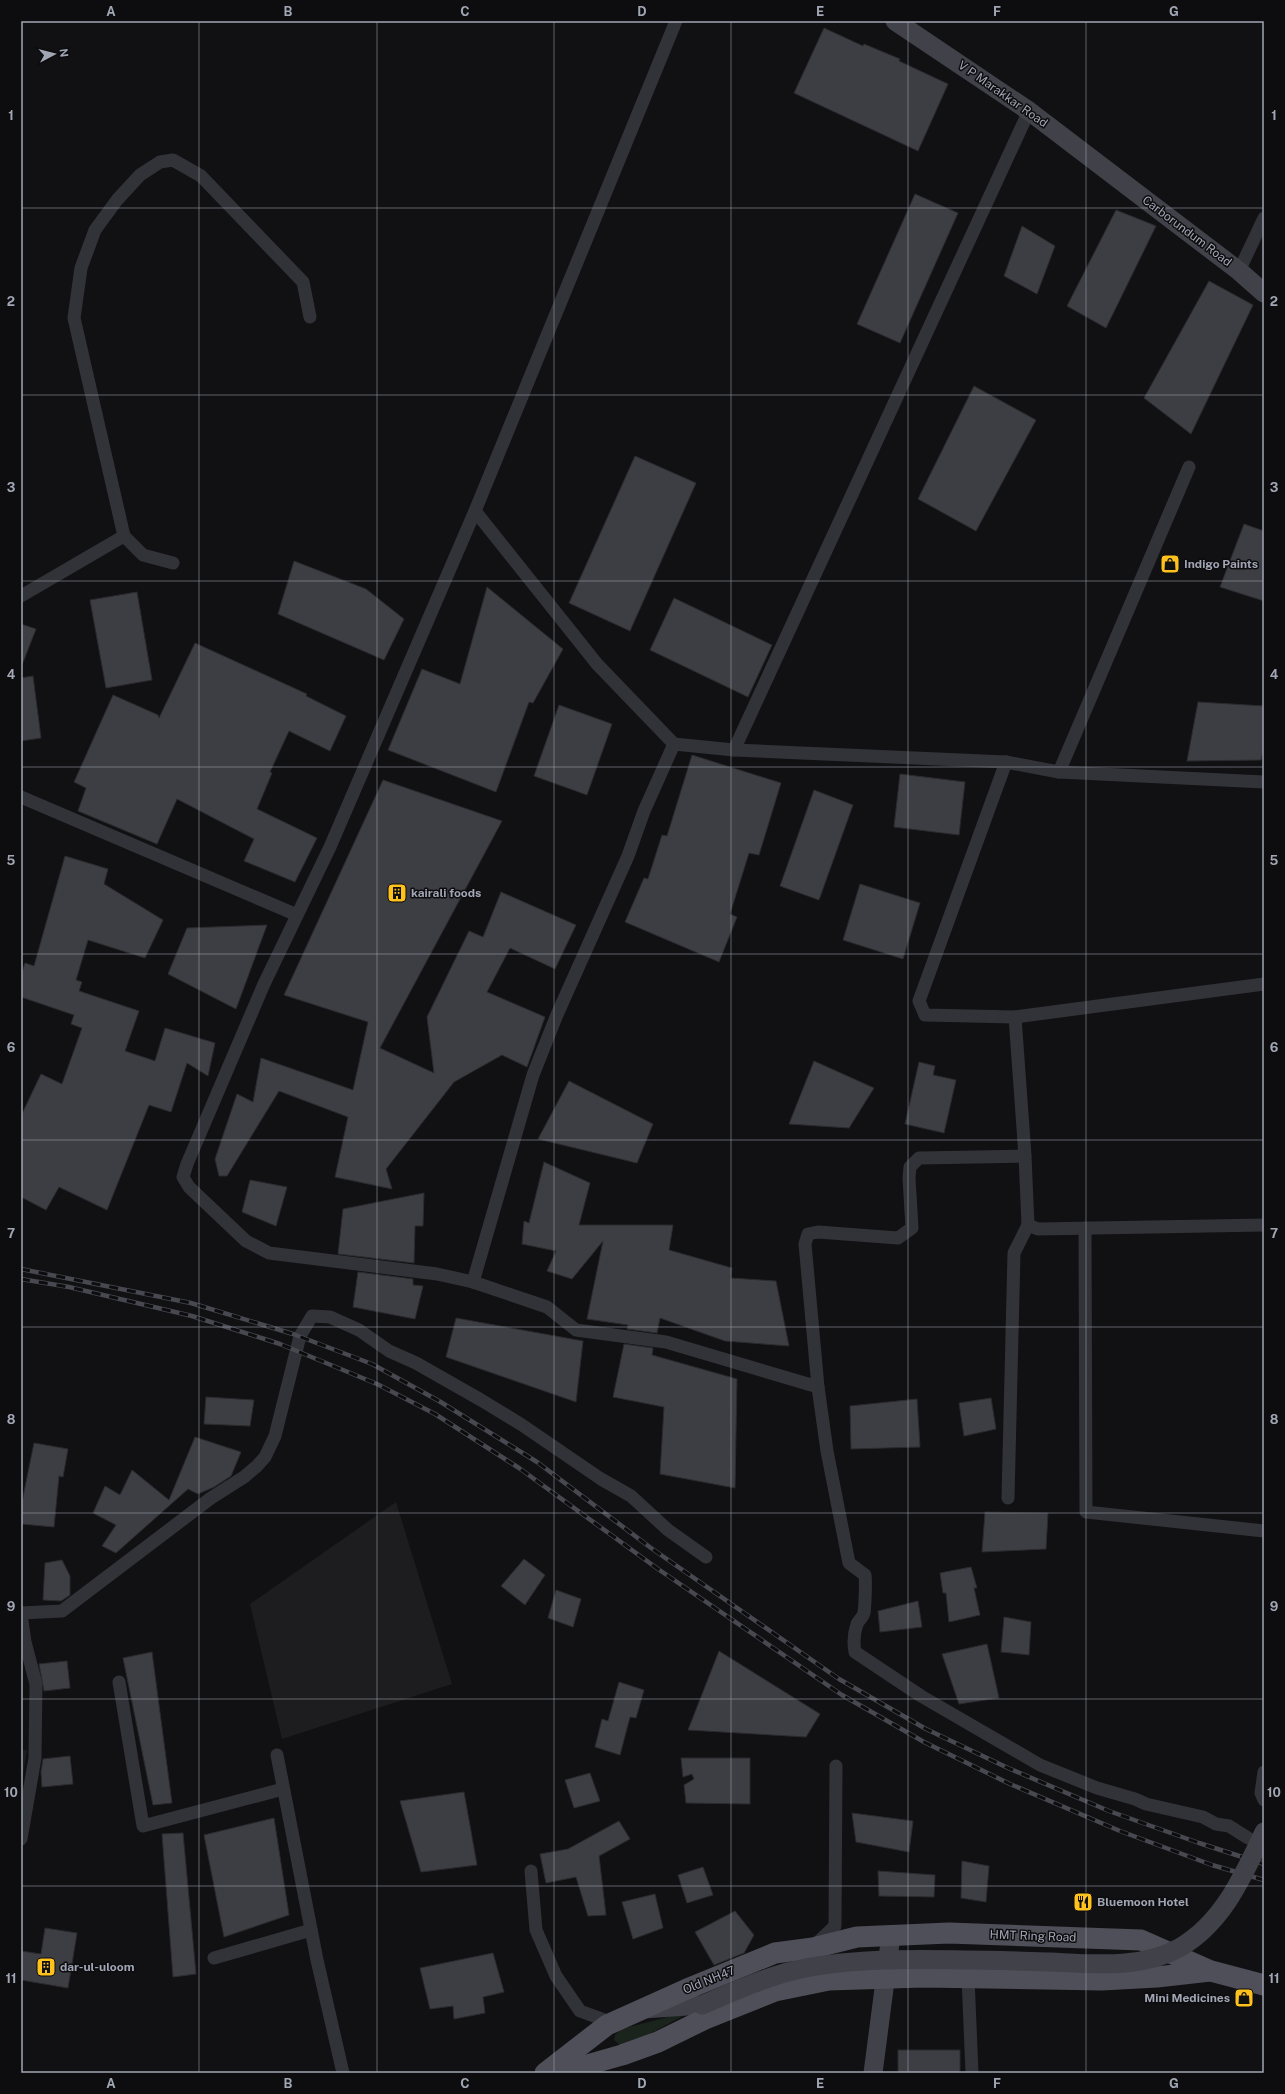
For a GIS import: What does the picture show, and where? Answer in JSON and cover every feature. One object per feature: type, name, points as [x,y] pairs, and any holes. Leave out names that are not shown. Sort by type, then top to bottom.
[{"type":"main road","name":"V P Marakkar Road","points":[[905,24],[1029,111],[1108,172]]},
{"type":"main road","name":"Carborundum Road","points":[[1108,172],[1239,271],[1264,292]]},
{"type":"main road","points":[[658,2042],[669,2029],[702,2005],[765,1979],[788,1972],[824,1966],[878,1961],[964,1960],[1104,1963],[1130,1962],[1162,1955],[1192,1939],[1205,1930],[1222,1912],[1256,1835]]},
{"type":"main road","name":"HMT Ring Road","points":[[892,1935],[949,1933],[1141,1940],[1211,1971],[1264,1985]]},
{"type":"main road","points":[[873,2073],[884,1978],[892,1935]]},
{"type":"main road","name":"Old NH47","points":[[545,2073],[610,2024],[687,1988],[775,1954],[813,1948],[857,1937],[892,1935]]},
{"type":"main road","name":"HMT Ring Road","points":[[884,1978],[968,1977],[1102,1980],[1157,1977],[1211,1971]]},
{"type":"main road","points":[[559,2073],[622,2055],[658,2042],[705,2019],[775,1991],[829,1980],[884,1978]]},
{"type":"main road","points":[[643,2009],[702,2005]]},
{"type":"main road","points":[[610,2024],[608,2037],[615,2050],[622,2055]]},
{"type":"street","points":[[676,21],[475,511],[330,847],[264,984],[187,1164],[183,1177],[189,1187],[246,1241],[269,1253],[437,1274],[473,1282],[548,1307],[576,1330],[666,1342],[818,1387]]},
{"type":"street","points":[[734,750],[1029,111]]},
{"type":"street","points":[[173,563],[143,555],[124,536],[74,318],[81,268],[94,230],[116,200],[140,175],[160,162],[173,160],[201,176],[303,282],[310,317]]},
{"type":"street","points":[[1239,271],[1264,218]]},
{"type":"street","points":[[1059,772],[1189,467]]},
{"type":"street","points":[[475,511],[597,664],[674,744],[734,750],[1006,762],[1059,772],[1264,782]]},
{"type":"street","points":[[21,596],[124,536]]},
{"type":"street","points":[[473,1282],[533,1075],[556,1017],[628,856],[644,811],[674,744]]},
{"type":"street","points":[[1006,762],[919,1001],[925,1015],[1015,1017],[1264,984]]},
{"type":"street","points":[[21,797],[297,915]]},
{"type":"street","points":[[1008,1498],[1014,1253],[1028,1225],[1025,1156],[1015,1017]]},
{"type":"street","points":[[1025,1156],[919,1158],[910,1167],[909,1178],[912,1228],[898,1238],[818,1232],[808,1234],[805,1244],[818,1387],[827,1451],[849,1563],[865,1575],[866,1584],[864,1595],[864,1613],[858,1623],[853,1639],[855,1652],[921,1696],[1040,1765],[1097,1788],[1135,1799],[1146,1804],[1203,1817],[1216,1824],[1229,1826],[1256,1835]]},
{"type":"street","points":[[1028,1225],[1038,1229],[1264,1225]]},
{"type":"street","points":[[1085,1228],[1086,1512],[1264,1531]]},
{"type":"street","points":[[21,1839],[35,1758],[36,1684],[23,1642],[21,1614],[62,1611],[211,1498],[244,1477],[257,1466],[265,1457],[274,1436],[300,1336],[312,1316],[330,1317],[359,1330],[389,1351],[416,1363],[522,1424],[601,1479],[632,1496],[668,1530],[706,1557]]},
{"type":"street","points":[[119,1682],[143,1826],[283,1789]]},
{"type":"street","points":[[277,1755],[311,1930],[343,2073]]},
{"type":"street","points":[[813,1948],[835,1926],[836,1766]]},
{"type":"street","points":[[1264,1772],[1261,1793],[1264,1800]]},
{"type":"street","points":[[532,1871],[536,1930],[556,1976],[580,2011],[610,2024]]},
{"type":"street","points":[[214,1958],[311,1930]]},
{"type":"street","points":[[968,1977],[972,2073]]},
{"type":"shaded area","points":[[396,1502],[452,1684],[282,1739],[250,1604]]},
{"type":"shaded area","points":[[21,1750],[27,1750],[21,1787]]},
{"type":"shaded area","points":[[692,2011],[631,2044],[621,2046],[614,2040],[615,2035],[621,2029]]},
{"type":"building","points":[[824,28],[863,46],[864,44],[900,59],[899,61],[948,84],[918,151],[794,93]]},
{"type":"building","points":[[915,194],[958,213],[900,343],[857,324]]},
{"type":"building","points":[[1116,210],[1156,226],[1106,328],[1067,306]]},
{"type":"building","points":[[1022,226],[1055,246],[1037,294],[1004,276]]},
{"type":"building","points":[[1209,281],[1253,305],[1191,434],[1144,398]]},
{"type":"building","points":[[974,386],[1036,420],[976,531],[918,499]]},
{"type":"building","points":[[635,456],[696,483],[630,631],[569,603]]},
{"type":"building","points":[[1244,524],[1264,531],[1264,601],[1220,587]]},
{"type":"building","points":[[294,561],[366,589],[404,619],[384,660],[278,614]]},
{"type":"building","points":[[487,587],[563,649],[533,703],[529,702],[496,792],[388,750],[422,669],[460,684]]},
{"type":"building","points":[[137,592],[152,680],[106,688],[90,600]]},
{"type":"building","points":[[674,598],[772,645],[748,697],[650,650]]},
{"type":"building","points":[[21,624],[36,629],[22,665],[21,665]]},
{"type":"building","points":[[195,643],[307,694],[306,696],[346,716],[330,751],[289,731],[270,772],[272,773],[257,809],[317,838],[295,882],[244,861],[254,839],[177,799],[157,844],[78,811],[86,788],[74,782],[113,695],[158,715],[159,718]]},
{"type":"building","points":[[33,676],[41,738],[21,741],[21,678]]},
{"type":"building","points":[[1198,702],[1264,706],[1264,749],[1261,760],[1187,761]]},
{"type":"building","points":[[559,705],[612,724],[587,795],[534,776]]},
{"type":"building","points":[[692,755],[781,783],[759,855],[749,853],[730,914],[737,917],[719,962],[625,922],[644,878],[648,879],[662,835],[667,836]]},
{"type":"building","points":[[900,774],[965,782],[959,835],[894,827]]},
{"type":"building","points":[[383,780],[502,821],[380,1048],[434,1073],[427,1017],[469,931],[483,937],[501,892],[576,925],[555,969],[510,948],[487,992],[545,1017],[527,1067],[502,1055],[454,1082],[386,1169],[392,1189],[335,1177],[348,1117],[279,1091],[227,1176],[219,1176],[215,1159],[237,1094],[253,1102],[261,1058],[353,1090],[368,1022],[284,995]]},
{"type":"building","points":[[814,790],[853,805],[819,900],[780,886]]},
{"type":"building","points":[[65,856],[108,869],[104,884],[163,920],[145,958],[88,940],[76,980],[82,982],[79,991],[139,1011],[125,1051],[155,1061],[165,1028],[215,1043],[208,1076],[187,1063],[171,1112],[149,1105],[107,1210],[59,1187],[46,1210],[21,1197],[21,1116],[41,1074],[62,1084],[82,1028],[71,1024],[74,1015],[21,997],[21,975],[25,963],[34,966]]},
{"type":"building","points":[[860,884],[920,903],[903,959],[843,940]]},
{"type":"building","points":[[267,925],[236,1009],[168,974],[187,928]]},
{"type":"building","points":[[814,1061],[874,1088],[849,1128],[789,1124]]},
{"type":"building","points":[[919,1062],[935,1066],[933,1075],[956,1080],[944,1133],[905,1124]]},
{"type":"building","points":[[569,1081],[653,1124],[637,1163],[538,1139]]},
{"type":"building","points":[[544,1162],[590,1183],[579,1225],[673,1225],[669,1250],[732,1268],[731,1278],[776,1281],[789,1346],[725,1341],[660,1318],[657,1333],[627,1329],[628,1325],[587,1319],[603,1241],[572,1279],[547,1271],[556,1251],[522,1244],[524,1221],[529,1223]]},
{"type":"building","points":[[250,1180],[287,1187],[276,1226],[242,1212]]},
{"type":"building","points":[[424,1193],[423,1226],[415,1226],[414,1263],[338,1254],[343,1209]]},
{"type":"building","points":[[358,1272],[413,1279],[413,1285],[423,1286],[415,1319],[353,1307]]},
{"type":"building","points":[[456,1318],[583,1341],[576,1402],[446,1357]]},
{"type":"building","points":[[624,1344],[653,1348],[652,1355],[737,1379],[735,1488],[660,1474],[664,1407],[613,1397]]},
{"type":"building","points":[[206,1397],[254,1400],[250,1426],[204,1424]]},
{"type":"building","points":[[991,1398],[996,1429],[964,1436],[959,1403]]},
{"type":"building","points":[[917,1399],[920,1447],[851,1449],[850,1406]]},
{"type":"building","points":[[195,1437],[241,1452],[231,1476],[214,1487],[198,1494],[188,1489],[116,1553],[102,1546],[116,1525],[93,1513],[105,1486],[120,1495],[132,1470],[169,1500]]},
{"type":"building","points":[[34,1443],[68,1449],[63,1477],[59,1476],[54,1527],[21,1524],[21,1507]]},
{"type":"building","points":[[985,1512],[1048,1513],[1046,1549],[982,1552]]},
{"type":"building","points":[[524,1559],[545,1575],[525,1605],[501,1586]]},
{"type":"building","points":[[62,1560],[70,1576],[70,1595],[61,1601],[43,1600],[45,1563]]},
{"type":"building","points":[[971,1567],[977,1588],[974,1588],[980,1615],[949,1622],[946,1593],[943,1593],[940,1573]]},
{"type":"building","points":[[556,1590],[581,1599],[573,1627],[548,1618]]},
{"type":"building","points":[[918,1601],[922,1627],[880,1632],[878,1611]]},
{"type":"building","points":[[1004,1617],[1031,1622],[1029,1655],[1001,1652]]},
{"type":"building","points":[[987,1644],[999,1698],[959,1704],[942,1654]]},
{"type":"building","points":[[719,1651],[820,1714],[806,1737],[688,1730]]},
{"type":"building","points":[[152,1652],[172,1803],[153,1805],[123,1658]]},
{"type":"building","points":[[67,1661],[70,1688],[44,1691],[39,1664]]},
{"type":"building","points":[[619,1682],[644,1690],[636,1718],[630,1717],[620,1755],[595,1747],[602,1719],[608,1721]]},
{"type":"building","points":[[70,1756],[73,1784],[42,1787],[41,1772],[43,1759]]},
{"type":"building","points":[[681,1758],[750,1758],[750,1804],[686,1803],[684,1785],[694,1779],[692,1774],[683,1777]]},
{"type":"building","points":[[590,1773],[600,1801],[574,1808],[565,1780]]},
{"type":"building","points":[[464,1792],[477,1865],[421,1872],[400,1801]]},
{"type":"building","points":[[852,1813],[913,1821],[909,1852],[856,1842]]},
{"type":"building","points":[[274,1818],[289,1915],[224,1937],[204,1835]]},
{"type":"building","points":[[619,1821],[630,1839],[599,1856],[606,1915],[588,1916],[576,1877],[546,1883],[540,1854],[568,1849]]},
{"type":"building","points":[[183,1833],[196,1974],[173,1977],[162,1834]]},
{"type":"building","points":[[962,1861],[989,1866],[986,1902],[961,1898]]},
{"type":"building","points":[[703,1867],[713,1895],[687,1903],[678,1875]]},
{"type":"building","points":[[878,1871],[935,1875],[934,1897],[879,1896]]},
{"type":"building","points":[[655,1894],[663,1928],[633,1939],[622,1902]]},
{"type":"building","points":[[735,1911],[754,1935],[744,1953],[714,1965],[695,1932]]},
{"type":"building","name":"dar-ul-uloom","points":[[45,1928],[77,1933],[68,1988],[21,1980],[21,1951],[41,1954]]},
{"type":"building","points":[[493,1953],[504,1992],[483,1997],[485,2013],[454,2019],[453,2006],[430,2009],[420,1968]]},
{"type":"building","points":[[898,2050],[960,2050],[960,2073],[898,2073]]},
{"type":"railway","points":[[21,1269],[191,1303],[293,1334],[372,1364],[439,1401],[537,1462],[651,1548],[839,1679],[926,1729],[1008,1768],[1109,1811],[1264,1864]]},
{"type":"railway","points":[[21,1279],[69,1287],[192,1316],[280,1344],[377,1384],[435,1414],[519,1468],[658,1569],[842,1695],[924,1742],[1010,1784],[1120,1831],[1212,1865],[1264,1880]]},
{"type":"place","name":"Indigo Paints","points":[[1170,564]]},
{"type":"place","name":"kairali foods","points":[[397,893]]},
{"type":"place","name":"Bluemoon Hotel","points":[[1083,1902]]},
{"type":"place","name":"dar-ul-uloom","points":[[46,1967]]},
{"type":"place","name":"Mini Medicines","points":[[1244,1998]]}]
